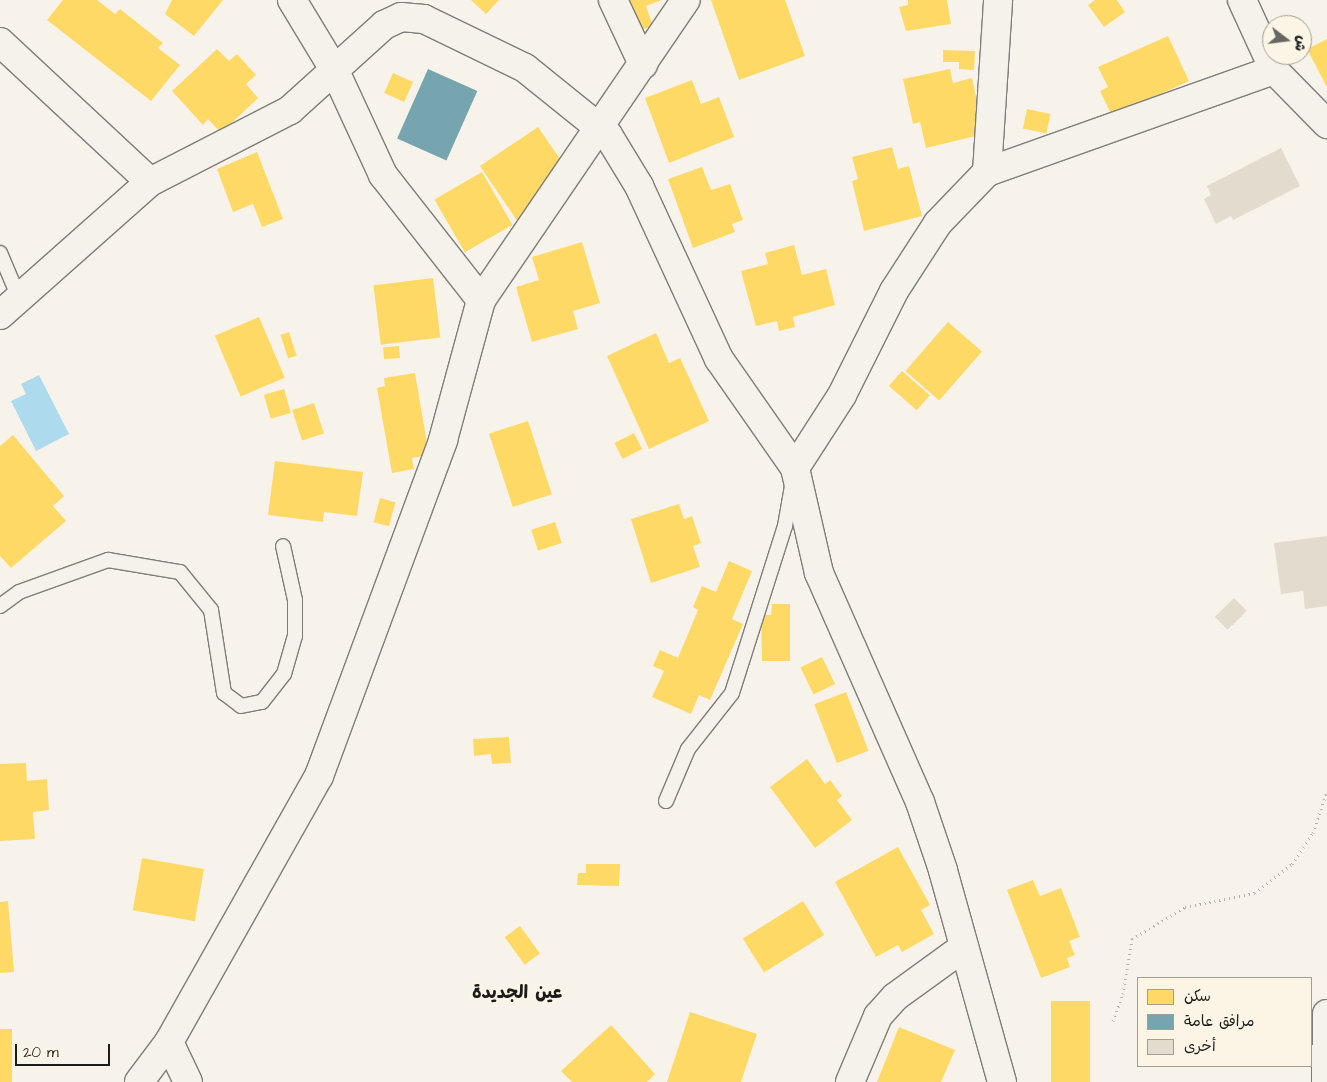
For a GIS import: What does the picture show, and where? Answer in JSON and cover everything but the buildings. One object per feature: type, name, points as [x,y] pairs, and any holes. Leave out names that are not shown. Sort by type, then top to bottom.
[{"type":"street","points":[[292,0],[335,71],[383,175],[481,300]]},
{"type":"street","points":[[613,0],[642,64]]},
{"type":"street","points":[[139,1082],[170,1042],[319,776],[443,440],[481,300],[575,168],[597,127],[686,0]]},
{"type":"street","points":[[987,172],[998,0]]},
{"type":"street","points":[[1242,0],[1274,70],[1327,124]]},
{"type":"street","points":[[9,306],[150,182],[290,110],[384,25],[401,17],[424,19],[478,41],[525,68],[608,135],[638,186],[719,360],[795,468],[819,573],[920,802],[1002,1082]]},
{"type":"street","points":[[0,42],[150,182]]},
{"type":"street","points":[[795,468],[842,395],[894,292],[933,230],[987,172],[1274,70]]},
{"type":"street","points":[[850,1082],[878,1016],[896,997],[964,948]]},
{"type":"street","points":[[1326,1082],[1327,1014]]},
{"type":"street","points":[[170,1042],[188,1082]]},
{"type":"lane","points":[[0,253],[9,306]]},
{"type":"lane","points":[[666,801],[688,749],[732,693],[785,526],[795,468]]},
{"type":"lane","points":[[0,606],[19,592],[108,560],[180,572],[211,610],[224,693],[241,706],[262,702],[284,674],[295,636],[295,600],[283,546]]},
{"type":"path","points":[[1113,1021],[1123,994],[1132,939],[1185,908],[1256,893],[1292,864],[1313,833],[1327,791]]},
{"type":"water","points":[[39,375],[69,434],[36,451],[11,401],[26,394],[21,384]]},
{"type":"district","name":"عين الجديدة","points":[[517,993]]}]
